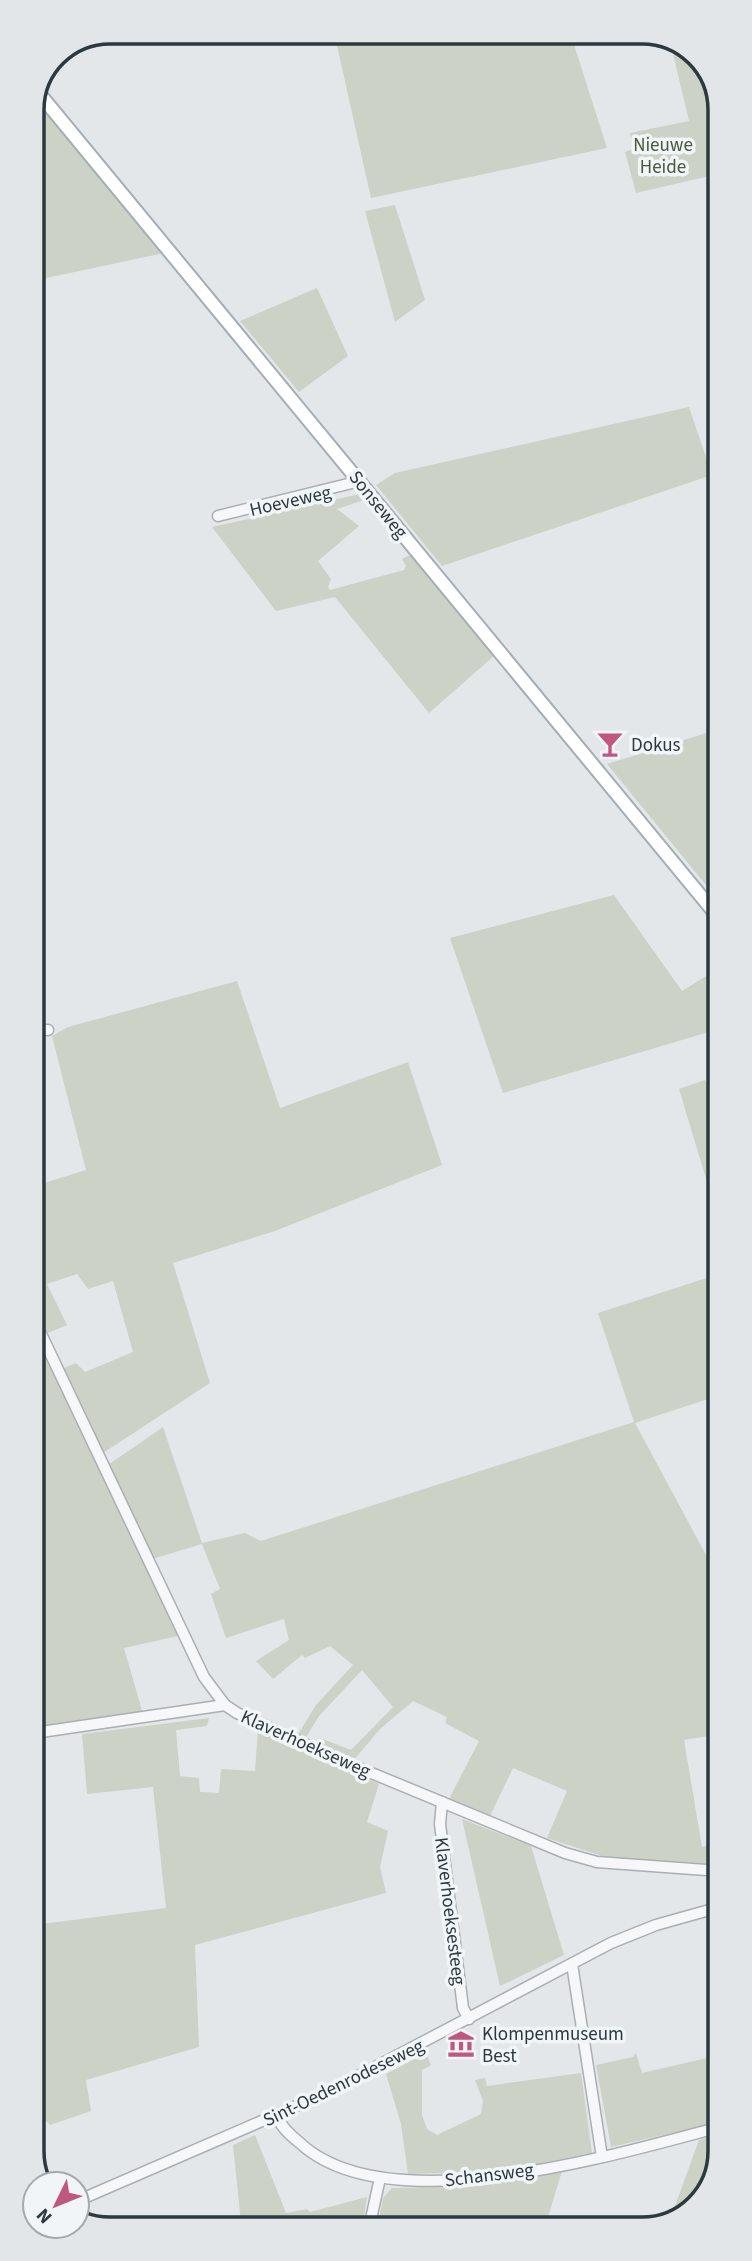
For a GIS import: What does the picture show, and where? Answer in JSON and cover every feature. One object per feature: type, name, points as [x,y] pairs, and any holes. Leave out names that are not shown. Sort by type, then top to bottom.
[{"type":"main road","name":"Sonseweg","points":[[45,100],[708,905]]},
{"type":"street","name":"Hoeveweg","points":[[218,516],[360,481]]},
{"type":"street","name":"Klaverhoekseweg","points":[[44,1340],[204,1678],[225,1705],[340,1760],[583,1859],[708,1870]]},
{"type":"street","points":[[44,1732],[225,1705]]},
{"type":"street","name":"Klaverhoeksesteeg","points":[[442,1802],[442,1837],[463,2008],[468,2019]]},
{"type":"street","name":"Sint-Oedenrodeseweg","points":[[91,2195],[371,2071],[637,1932],[708,1911]]},
{"type":"street","points":[[572,1964],[602,2157]]},
{"type":"street","name":"Schansweg","points":[[276,2115],[284,2129],[322,2161],[380,2178],[459,2180],[602,2157],[708,2130]]},
{"type":"street","points":[[371,2217],[380,2178]]},
{"type":"green space","points":[[337,44],[574,44],[607,148],[371,198]]},
{"type":"green space","name":"Nieuwe Heide","points":[[673,52],[692,66],[706,93],[708,176],[636,193],[625,152],[633,149],[630,133],[689,121]]},
{"type":"green space","points":[[44,108],[164,253],[44,278]]},
{"type":"green space","points":[[395,205],[425,300],[395,322],[365,211]]},
{"type":"green space","points":[[317,288],[348,356],[299,392],[240,321]]},
{"type":"green space","points":[[689,407],[708,463],[708,476],[442,566],[376,485],[395,473]]},
{"type":"green space","points":[[360,494],[363,497],[361,501],[337,509],[359,526],[318,561],[331,579],[328,587],[330,590],[404,570],[406,566],[402,559],[410,555],[494,656],[429,713],[335,597],[276,611],[212,527]]},
{"type":"green space","points":[[708,732],[708,888],[607,764]]},
{"type":"green space","points":[[614,895],[682,991],[708,975],[708,1032],[503,1093],[450,938]]},
{"type":"green space","points":[[237,981],[280,1108],[408,1062],[442,1165],[275,1231],[173,1263],[210,1383],[103,1453],[64,1368],[76,1363],[85,1372],[133,1352],[113,1281],[88,1289],[77,1274],[47,1284],[67,1325],[48,1333],[44,1325],[44,1183],[86,1170],[52,1036],[68,1027]]},
{"type":"green space","points":[[705,1080],[708,1085],[708,1185],[679,1089]]},
{"type":"green space","points":[[708,1278],[708,1399],[635,1423],[708,1559],[708,1736],[684,1740],[702,1847],[708,1846],[708,1863],[608,1858],[547,1838],[567,1791],[513,1768],[490,1816],[449,1799],[479,1741],[445,1723],[447,1717],[413,1701],[380,1729],[353,1761],[313,1742],[320,1738],[351,1750],[393,1707],[362,1670],[319,1716],[305,1739],[297,1736],[316,1705],[353,1665],[330,1646],[305,1658],[302,1655],[273,1679],[256,1661],[289,1640],[284,1619],[226,1638],[211,1594],[220,1589],[202,1544],[152,1559],[108,1465],[163,1427],[202,1543],[245,1533],[261,1541],[634,1422],[598,1313]]},
{"type":"green space","points":[[44,1353],[178,1636],[124,1648],[143,1714],[44,1727]]},
{"type":"green space","points":[[209,1718],[207,1726],[176,1730],[180,1776],[199,1778],[200,1792],[219,1793],[221,1769],[255,1771],[258,1728],[379,1784],[367,1822],[388,1831],[380,1867],[386,1893],[195,1945],[199,2047],[86,2080],[91,2111],[50,2125],[44,2122],[44,1924],[166,1908],[153,1787],[87,1794],[82,1734]]},
{"type":"green space","points":[[462,1819],[531,1846],[564,1955],[500,1986]]},
{"type":"green space","points":[[426,2053],[431,2065],[422,2070],[422,2115],[427,2129],[437,2135],[481,2114],[483,2101],[475,2080],[485,2078],[487,2086],[581,2073],[592,2153],[495,2172],[408,2174],[401,2124],[386,2074]]},
{"type":"green space","points":[[636,2053],[642,2073],[708,2058],[708,2125],[611,2147],[596,2065],[633,2057]]},
{"type":"green space","points":[[255,2135],[286,2213],[307,2209],[310,2212],[367,2197],[364,2217],[240,2217],[233,2145]]},
{"type":"green space","points":[[708,2137],[705,2172],[689,2198],[675,2206],[699,2140]]},
{"type":"green space","points":[[562,2171],[548,2217],[379,2217],[383,2198],[392,2188],[480,2186]]},
{"type":"place","name":"Dokus","points":[[610,744]]},
{"type":"place","name":"Klompenmuseum Best","points":[[461,2044]]}]
